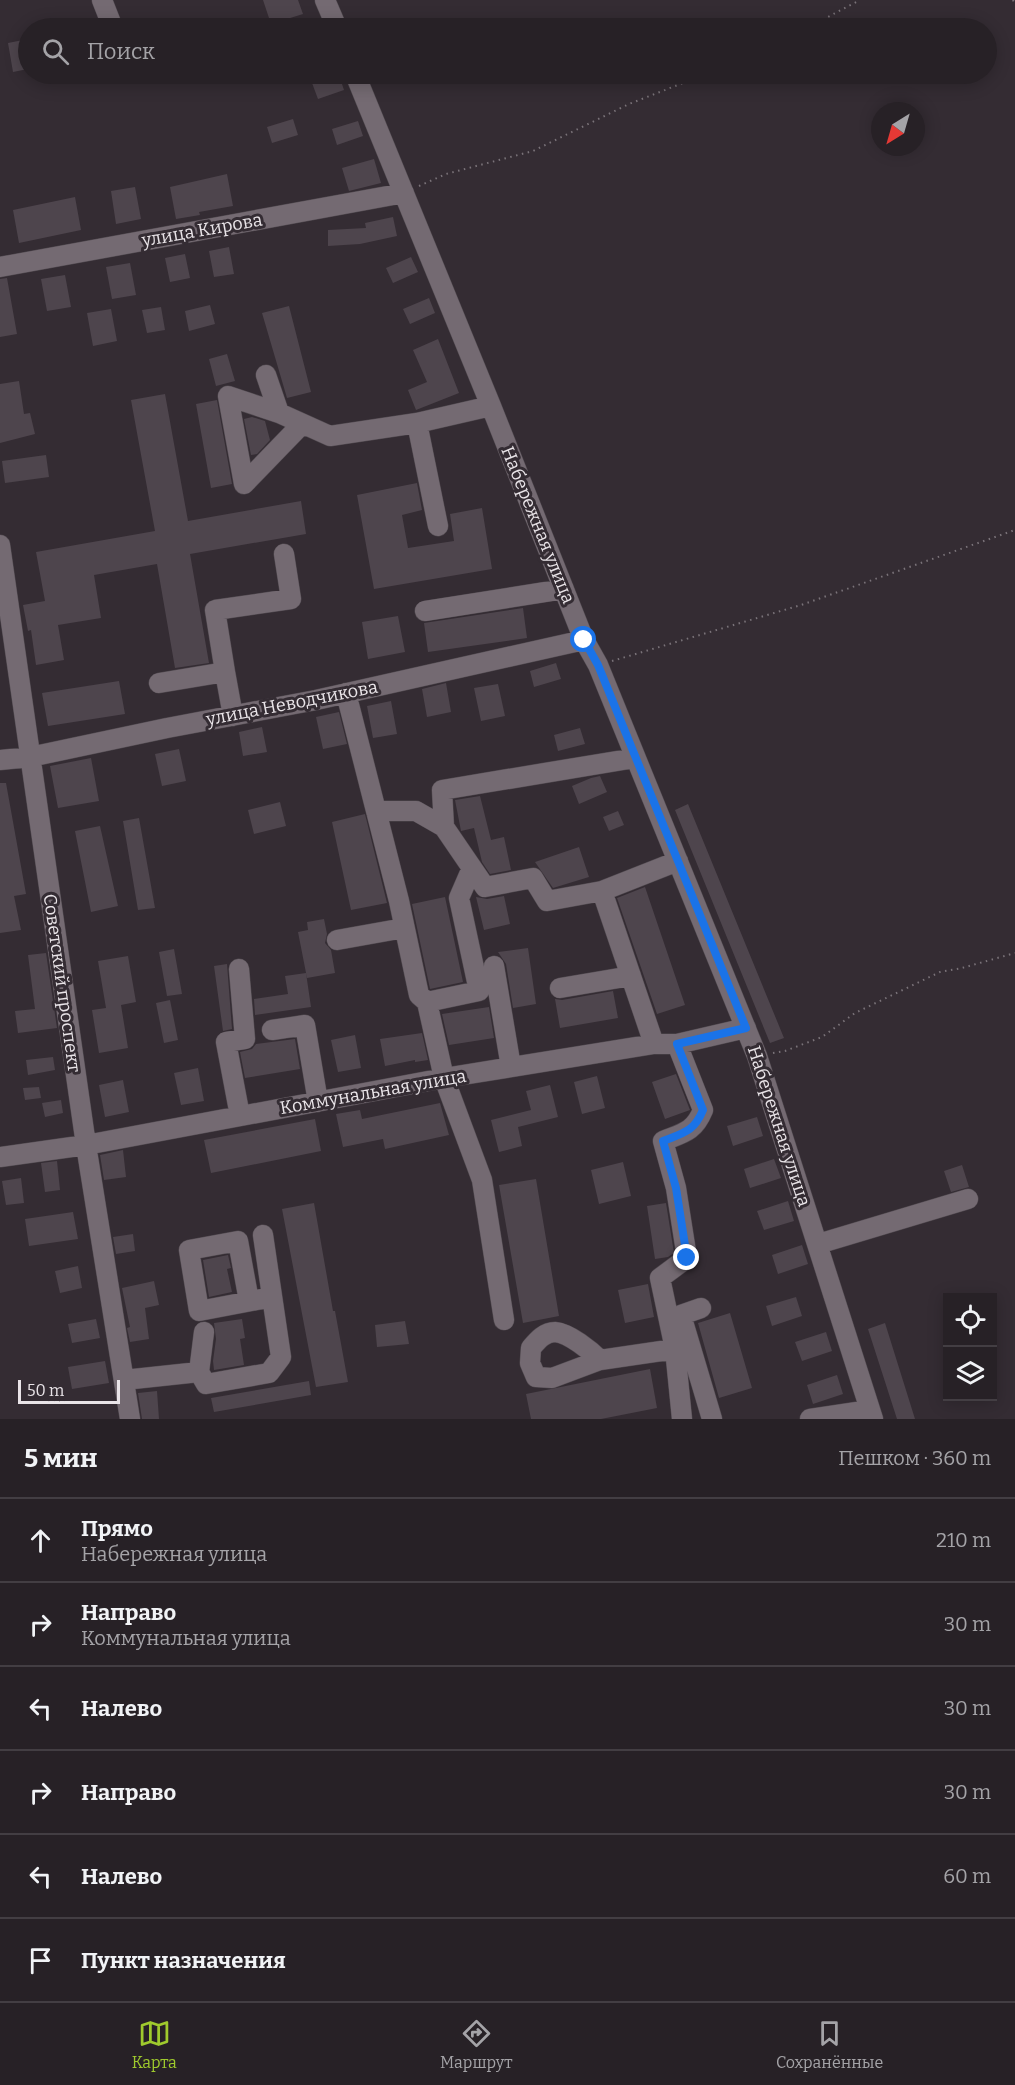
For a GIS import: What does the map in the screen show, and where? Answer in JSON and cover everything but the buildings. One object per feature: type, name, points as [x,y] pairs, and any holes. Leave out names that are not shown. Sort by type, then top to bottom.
[{"type":"street","points":[[102,0],[109,18]]},
{"type":"street","points":[[325,0],[333,18]]},
{"type":"street","name":"Набережная улица","points":[[359,84],[584,640],[598,665],[757,1056],[872,1415]]},
{"type":"street","name":"улица Кирова","points":[[0,267],[404,193]]},
{"type":"street","points":[[267,375],[279,413]]},
{"type":"street","points":[[302,424],[244,484],[228,396],[279,413],[330,436],[417,423],[491,406]]},
{"type":"street","points":[[417,423],[438,526]]},
{"type":"street","name":"Советский проспект","points":[[0,545],[86,1145],[130,1419]]},
{"type":"street","points":[[233,716],[215,610],[291,599],[284,554]]},
{"type":"street","points":[[425,611],[564,589]]},
{"type":"street","name":"улица Неводчикова","points":[[0,760],[30,757],[346,693],[584,640]]},
{"type":"street","points":[[159,683],[225,672]]},
{"type":"street","points":[[346,693],[405,928],[419,995],[427,1002],[444,1078],[482,1180],[504,1320]]},
{"type":"street","points":[[444,827],[442,790],[635,758]]},
{"type":"street","points":[[376,812],[416,811],[444,827],[484,887],[533,878],[547,901],[602,891],[678,861]]},
{"type":"street","points":[[427,1002],[479,991],[459,898],[472,868]]},
{"type":"street","points":[[602,891],[654,1044]]},
{"type":"street","points":[[337,940],[405,928]]},
{"type":"street","points":[[494,966],[511,1067]]},
{"type":"street","points":[[239,969],[245,1039],[226,1042],[240,1116]]},
{"type":"street","points":[[560,988],[631,976]]},
{"type":"street","points":[[272,1030],[305,1025],[318,1102]]},
{"type":"street","name":"Коммунальная улица","points":[[0,1157],[86,1145],[444,1078],[654,1044],[677,1044],[746,1028]]},
{"type":"street","points":[[677,1044],[703,1110],[697,1124],[689,1131],[663,1141],[676,1188],[687,1258],[660,1278],[675,1348],[682,1419]]},
{"type":"street","points":[[818,1244],[968,1199]]},
{"type":"street","points":[[204,1332],[200,1372],[206,1384],[269,1373],[281,1357],[263,1235]]},
{"type":"street","points":[[249,1301],[272,1297]]},
{"type":"street","points":[[701,1308],[681,1315],[712,1419]]},
{"type":"street","points":[[600,1360],[675,1348]]},
{"type":"street","points":[[124,1380],[200,1372]]},
{"type":"street","points":[[810,1419],[872,1415]]},
{"type":"path","points":[[826,18],[860,0]]},
{"type":"path","points":[[1012,0],[1015,5]]},
{"type":"path","points":[[404,193],[446,174],[533,151],[629,104],[680,84]]},
{"type":"path","points":[[598,665],[801,605],[1015,530]]},
{"type":"path","points":[[757,1056],[785,1051],[822,1037],[855,1013],[940,972],[1015,953]]},
{"type":"route","points":[[584,640],[598,665],[746,1028],[677,1044],[703,1110],[697,1124],[689,1131],[663,1141],[676,1188],[687,1258]]}]
